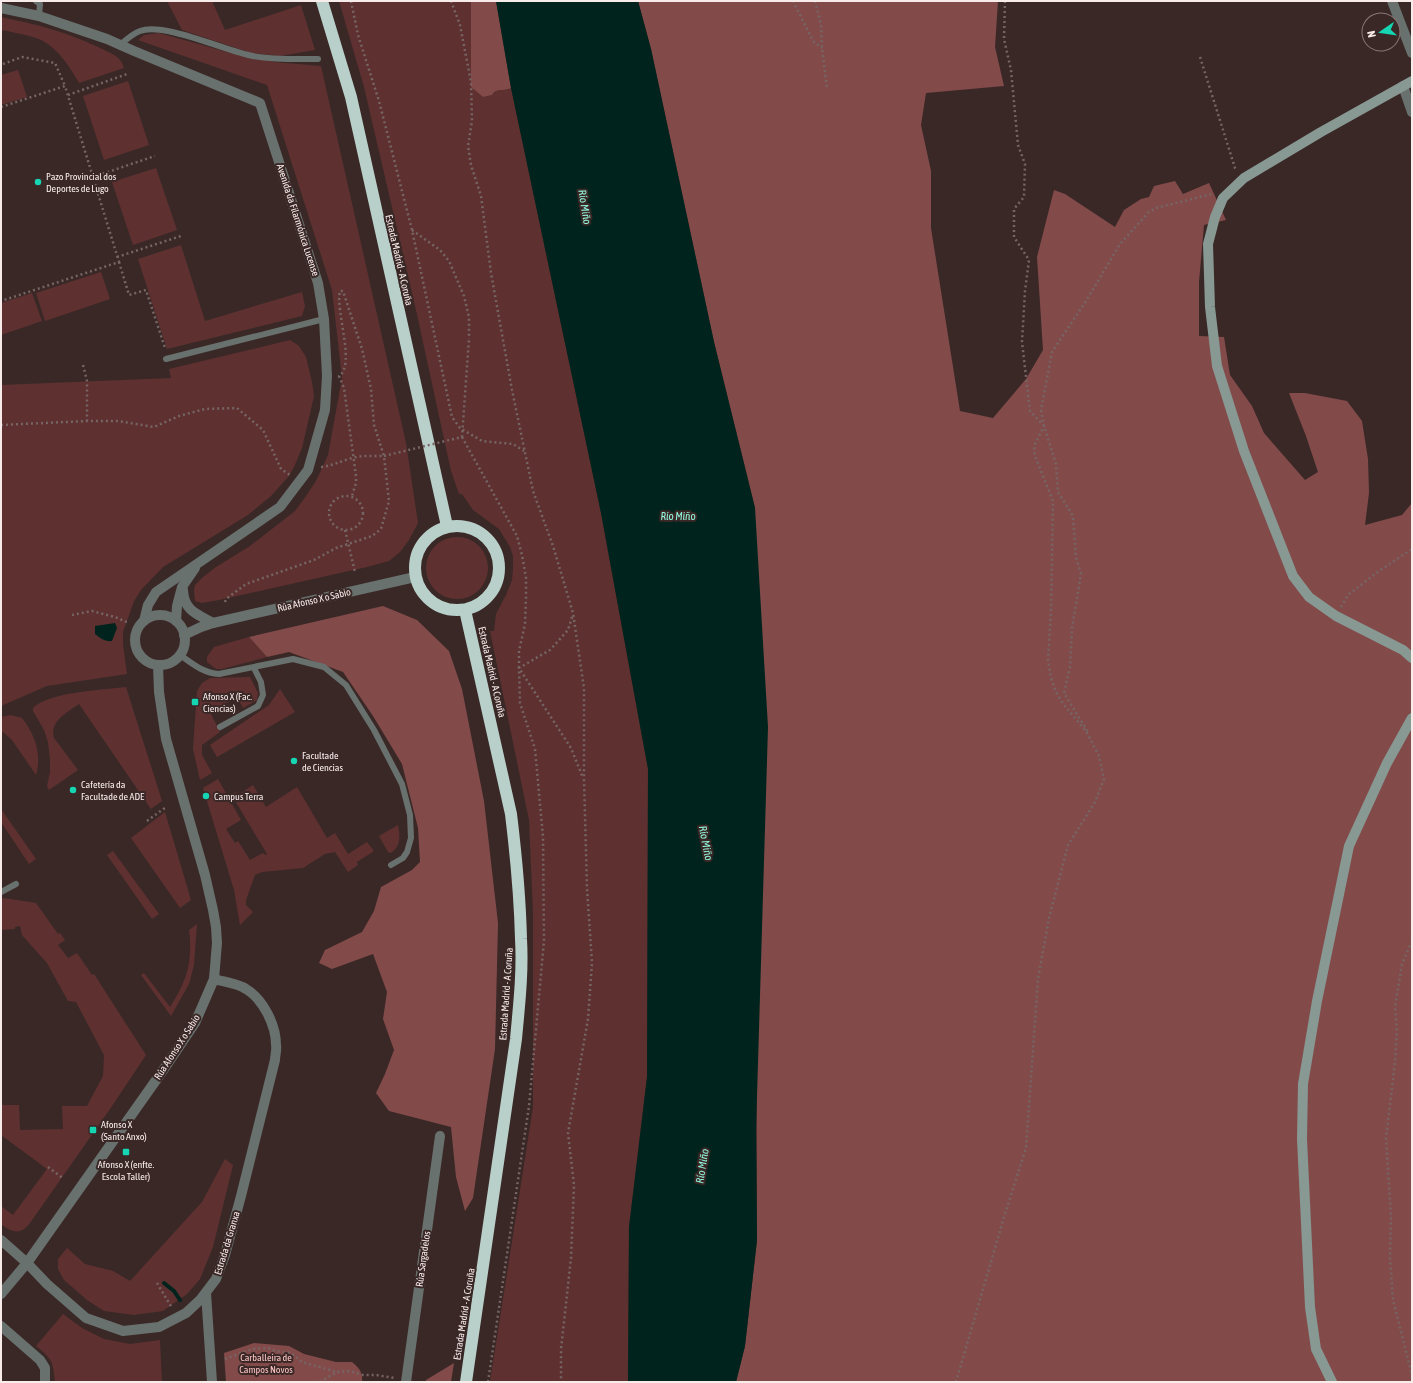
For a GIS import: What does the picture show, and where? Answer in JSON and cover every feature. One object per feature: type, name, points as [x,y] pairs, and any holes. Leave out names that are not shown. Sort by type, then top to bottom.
[{"type":"highway","name":"Estrada Madrid - A Coruña","points":[[322,1],[351,97],[447,526]]},
{"type":"highway","points":[[459,525],[482,533],[490,542],[496,553],[499,564],[498,577],[494,588],[487,598],[477,605],[465,610],[449,609],[433,604],[419,587],[415,577],[414,566],[420,545],[436,530],[447,526],[459,525]]},
{"type":"highway","name":"Estrada Madrid - A Coruña","points":[[465,610],[511,814],[516,848],[522,939],[520,994],[516,1039],[466,1382]]},
{"type":"street","points":[[1392,1],[1412,53]]},
{"type":"street","name":"Avenida da Filarmónica Lucense","points":[[1,8],[39,16],[107,39],[260,102],[318,283],[324,320],[327,376],[325,410],[308,470],[280,507],[156,592],[148,605],[144,621]]},
{"type":"street","points":[[1412,81],[1321,132],[1244,178],[1223,198],[1215,217],[1208,244],[1210,307],[1217,366],[1244,451],[1293,576],[1309,597],[1336,616],[1403,650],[1412,658]]},
{"type":"street","points":[[1403,86],[1412,112]]},
{"type":"street","name":"Avenida da Filarmónica Lucense","points":[[176,621],[177,606],[182,586],[199,563]]},
{"type":"street","name":"Rúa Afonso X o Sabio","points":[[184,635],[213,623],[415,577]]},
{"type":"street","points":[[182,586],[183,599],[187,607],[213,623]]},
{"type":"street","points":[[154,616],[166,616],[176,621],[180,625],[185,642],[180,655],[170,662],[158,665],[146,661],[138,652],[136,643],[136,635],[139,627],[144,621],[154,616]]},
{"type":"street","name":"Rúa Afonso X o Sabio","points":[[1,1294],[27,1263],[166,1066],[195,1023],[214,979],[217,943],[213,910],[205,875],[166,739],[159,692],[158,665]]},
{"type":"street","points":[[1332,1382],[1316,1349],[1310,1307],[1302,1139],[1303,1084],[1317,1001],[1349,846],[1387,763],[1412,718]]},
{"type":"street","name":"Estrada da Granxa","points":[[1,1240],[27,1263],[47,1284],[86,1318],[124,1331],[159,1327],[186,1313],[206,1293],[216,1279],[225,1255],[275,1060],[276,1044],[267,1014],[258,1000],[240,986],[214,979]]},
{"type":"street","name":"Rúa Sargadelos","points":[[404,1380],[440,1136]]},
{"type":"street","points":[[206,1293],[212,1382]]},
{"type":"street","points":[[1,1326],[40,1360],[44,1368],[45,1382]]},
{"type":"lane","points":[[36,1],[40,4],[39,16]]},
{"type":"lane","points":[[120,45],[132,35],[142,30],[163,29],[253,56],[285,59],[318,59]]},
{"type":"lane","points":[[166,359],[324,320]]},
{"type":"lane","points":[[180,655],[201,670],[219,674],[293,659],[324,667],[346,685],[374,730],[402,784],[410,815],[411,838],[407,852],[403,858],[391,865]]},
{"type":"lane","points":[[220,728],[258,706],[263,696],[261,682],[254,668]]},
{"type":"lane","points":[[1,892],[16,884]]},
{"type":"path","points":[[351,1],[358,35],[379,100],[412,230],[452,417],[460,428],[482,441],[513,444],[525,452]]},
{"type":"path","points":[[451,1],[460,26],[471,82],[472,121],[468,146],[471,165],[481,196],[493,280],[512,390],[533,491],[553,546],[574,613],[584,688],[584,779],[587,888],[592,963],[588,1019],[568,1133],[574,1185],[571,1258],[561,1349],[561,1382]]},
{"type":"path","points":[[793,1],[813,41],[822,48]]},
{"type":"path","points":[[815,1],[821,25],[827,88]]},
{"type":"path","points":[[1005,1],[1004,39],[1011,70],[1018,145],[1025,164],[1024,197],[1014,209],[1014,237],[1029,260],[1025,291],[1022,342],[1030,411],[1044,426]]},
{"type":"path","points":[[3,64],[22,57],[55,63],[68,95],[129,295],[146,290],[165,348]]},
{"type":"path","points":[[1200,57],[1235,168],[1244,178]]},
{"type":"path","points":[[68,95],[127,74]]},
{"type":"path","points":[[1,107],[65,86]]},
{"type":"path","points":[[93,177],[155,156]]},
{"type":"path","points":[[1092,742],[1086,727],[1064,693],[1070,667],[1073,621],[1082,574],[1076,557],[1073,516],[1058,492],[1056,464],[1040,410],[1052,352],[1086,301],[1120,244],[1149,212],[1156,208],[1234,188]]},
{"type":"path","points":[[412,230],[440,250],[449,261],[464,296],[469,317],[469,339],[462,437],[508,518],[517,536],[522,555],[526,578],[525,624],[519,651],[519,668],[571,748],[584,779]]},
{"type":"path","points":[[117,257],[181,236]]},
{"type":"path","points":[[1,301],[119,262]]},
{"type":"path","points":[[225,602],[226,599],[246,584],[314,560],[336,548],[372,536],[381,529],[389,501],[384,456],[374,425],[371,389],[362,349],[343,291],[340,291],[339,295],[346,357],[345,369],[343,374],[339,376],[344,388],[356,483],[352,496]]},
{"type":"path","points":[[83,366],[87,382],[87,421]]},
{"type":"path","points":[[1,425],[118,421],[154,427],[179,416],[205,409],[237,408],[263,430],[281,469],[290,475]]},
{"type":"path","points":[[956,1382],[1004,1217],[1026,1148],[1038,979],[1049,918],[1068,844],[1095,802],[1104,779],[1099,756],[1092,742],[1086,731],[1064,705],[1056,692],[1051,678],[1048,660],[1051,611],[1053,501],[1034,456],[1034,446],[1044,426]]},
{"type":"path","points":[[321,467],[329,466],[353,458],[384,456],[462,437]]},
{"type":"path","points":[[346,495],[352,496],[360,503],[363,513],[360,524],[351,530],[345,530],[334,526],[328,515],[331,504],[335,499],[346,495]]},
{"type":"path","points":[[345,530],[355,572]]},
{"type":"path","points":[[1336,616],[1348,595],[1379,571],[1412,549]]},
{"type":"path","points":[[72,615],[92,611],[115,617],[129,623]]},
{"type":"path","points":[[519,668],[550,650],[568,630],[574,613]]},
{"type":"path","points":[[147,821],[166,807]]},
{"type":"path","points":[[1412,941],[1402,964],[1395,1007],[1397,1031],[1395,1062],[1386,1138],[1391,1217],[1390,1258],[1393,1300],[1412,1375]]},
{"type":"path","points":[[48,1167],[64,1179]]},
{"type":"path","points":[[157,1283],[172,1308],[174,1308]]},
{"type":"path","points":[[225,1359],[252,1349],[268,1348],[276,1351],[291,1353],[302,1362],[337,1372],[350,1371],[363,1375],[376,1375],[404,1380]]},
{"type":"path","points":[[320,1382],[337,1372]]},
{"type":"shaded area","points":[[167,1],[212,1],[225,30],[301,5],[315,50],[280,56],[251,53],[182,30]]},
{"type":"shaded area","points":[[339,1],[471,1],[471,87],[483,97],[492,95],[498,90],[506,90],[511,88],[601,513],[648,769],[647,1077],[629,1227],[628,1382],[490,1382],[533,1107],[533,913],[529,820],[490,631],[494,631],[496,614],[512,580],[513,556],[510,547],[499,529],[473,510],[462,494],[459,494],[451,471],[416,310],[364,87]]},
{"type":"shaded area","points":[[1,17],[51,29],[75,37],[115,56],[120,60],[124,68],[79,83],[64,59],[49,45],[34,37],[1,30]]},
{"type":"shaded area","points":[[159,33],[227,52],[274,62],[321,66],[406,443],[418,523],[409,540],[400,552],[389,561],[219,600],[202,603],[195,601],[195,585],[202,578],[216,567],[250,546],[295,511],[316,481],[328,455],[342,378],[332,290],[267,85],[138,40],[144,35]]},
{"type":"shaded area","points":[[18,70],[27,97],[1,105],[1,75]]},
{"type":"shaded area","points":[[128,81],[149,145],[104,160],[83,96]]},
{"type":"shaded area","points":[[156,168],[177,230],[133,245],[112,182]]},
{"type":"shaded area","points":[[181,245],[205,321],[302,292],[305,306],[302,316],[167,349],[138,259]]},
{"type":"shaded area","points":[[101,272],[110,299],[45,321],[36,293]]},
{"type":"shaded area","points":[[32,293],[42,321],[1,335],[1,303]]},
{"type":"shaded area","points":[[290,340],[299,346],[306,357],[314,396],[302,448],[289,476],[271,496],[248,515],[163,567],[141,590],[134,601],[123,632],[123,645],[127,674],[47,686],[1,706],[1,385],[171,378],[169,369]]},
{"type":"shaded area","points":[[451,537],[463,537],[479,546],[486,556],[488,568],[486,580],[479,590],[463,599],[451,599],[440,594],[431,585],[426,574],[426,562],[431,551],[440,542]]},
{"type":"shaded area","points":[[249,637],[267,657],[222,669],[216,669],[207,662],[207,657],[214,647]]},
{"type":"shaded area","points":[[250,677],[258,693],[257,700],[243,708],[237,697],[210,712],[220,732],[202,745],[202,755],[212,773],[200,780],[193,749],[197,691],[202,683],[210,678]]},
{"type":"shaded area","points":[[126,687],[162,801],[151,809],[79,704],[60,718],[54,727],[53,732],[54,738],[78,770],[49,790],[47,786],[50,772],[48,742],[44,730],[33,711],[33,708],[51,698],[63,695]]},
{"type":"shaded area","points":[[280,689],[295,712],[217,757],[210,745],[269,705]]},
{"type":"shaded area","points":[[11,715],[22,718],[27,724],[34,738],[38,752],[38,767],[36,775],[12,740],[3,732],[1,733],[1,717]]},
{"type":"shaded area","points":[[218,779],[241,820],[226,829],[235,843],[238,841],[250,860],[263,853],[265,855],[267,854],[231,794],[236,792],[238,795],[253,785],[266,807],[297,787],[327,838],[335,833],[348,854],[367,842],[374,851],[357,862],[358,865],[348,872],[335,852],[325,854],[303,868],[262,872],[255,875],[246,900],[246,905],[253,912],[240,925],[234,890],[203,788]]},
{"type":"shaded area","points":[[1,809],[36,859],[29,864],[1,822]]},
{"type":"shaded area","points":[[165,812],[191,900],[180,908],[131,838]]},
{"type":"shaded area","points":[[398,825],[399,841],[397,847],[391,853],[388,852],[379,836]]},
{"type":"shaded area","points":[[113,851],[159,914],[152,919],[107,855]]},
{"type":"shaded area","points":[[4,898],[36,903],[58,934],[60,933],[65,940],[58,945],[68,958],[77,953],[92,975],[94,974],[146,1055],[30,1223],[27,1227],[20,1231],[13,1231],[1,1224],[1,1206],[13,1215],[47,1169],[1,1135],[1,1105],[19,1105],[20,1130],[63,1129],[62,1106],[87,1106],[103,1076],[104,1055],[76,1002],[68,1001],[47,963],[22,935],[20,926],[15,927],[15,929],[1,930],[1,899]]},
{"type":"shaded area","points":[[197,924],[194,965],[189,984],[171,1016],[141,975],[144,973],[170,1007],[185,979],[190,951],[189,930]]},
{"type":"shaded area","points":[[225,1159],[233,1165],[213,1247],[200,1279],[187,1294],[163,1311],[134,1315],[104,1311],[87,1300],[64,1280],[58,1269],[58,1259],[67,1248],[85,1264],[113,1271],[130,1281],[202,1202]]},
{"type":"shaded area","points":[[63,1314],[82,1328],[104,1339],[130,1344],[160,1340],[162,1382],[55,1382],[51,1361],[36,1346]]},
{"type":"green space","points":[[471,1],[496,1],[511,88],[506,90],[498,90],[492,95],[483,97],[471,87]]},
{"type":"green space","points":[[638,1],[998,1],[995,47],[1004,86],[926,93],[921,125],[931,171],[931,228],[960,411],[993,418],[1026,379],[1043,350],[1037,257],[1054,190],[1065,194],[1115,227],[1124,210],[1141,199],[1149,197],[1154,186],[1175,181],[1183,194],[1209,183],[1226,220],[1204,225],[1199,282],[1199,336],[1224,337],[1230,375],[1252,406],[1264,433],[1305,480],[1318,472],[1289,393],[1305,393],[1347,401],[1362,421],[1368,459],[1369,493],[1365,525],[1402,515],[1412,503],[1412,1382],[736,1382],[745,1346],[757,1240],[755,508],[714,342],[651,49]]},
{"type":"green space","points":[[383,606],[417,620],[449,651],[462,689],[484,801],[498,923],[495,1049],[473,1198],[465,1211],[456,1177],[451,1127],[389,1111],[376,1093],[394,1050],[383,1019],[387,992],[373,954],[332,969],[319,963],[325,950],[362,932],[374,911],[381,887],[412,870],[420,862],[418,828],[402,764],[373,716],[343,672],[289,652],[267,657],[249,637]]},
{"type":"green space","name":"Carballeira de Campos Novos","points":[[254,1343],[289,1346],[304,1354],[336,1362],[352,1362],[360,1370],[362,1382],[226,1382],[224,1353]]},
{"type":"green space","points":[[454,1363],[451,1382],[426,1382],[426,1380]]},
{"type":"water","name":"Río Miño","points":[[496,1],[638,1],[651,49],[714,342],[755,508],[768,727],[756,1130],[757,1240],[745,1346],[736,1382],[628,1382],[629,1227],[647,1077],[648,769],[601,513],[511,88]]},
{"type":"water","points":[[115,623],[117,628],[112,641],[105,640],[95,634],[95,626]]},
{"type":"waterway","points":[[164,1283],[174,1291],[180,1300]]},
{"type":"place","name":"Pazo Provincial dos Deportes de Lugo","points":[[38,182]]},
{"type":"place","name":"Afonso X (Fac. Ciencias)","points":[[195,702]]},
{"type":"place","name":"Facultade de Ciencias","points":[[294,761]]},
{"type":"place","name":"Cafetería da Facultade de ADE","points":[[73,790]]},
{"type":"place","name":"Campus Terra","points":[[206,796]]},
{"type":"place","name":"Afonso X (Santo Anxo)","points":[[93,1130]]},
{"type":"place","name":"Afonso X (enfte. Escola Taller)","points":[[126,1152]]}]
